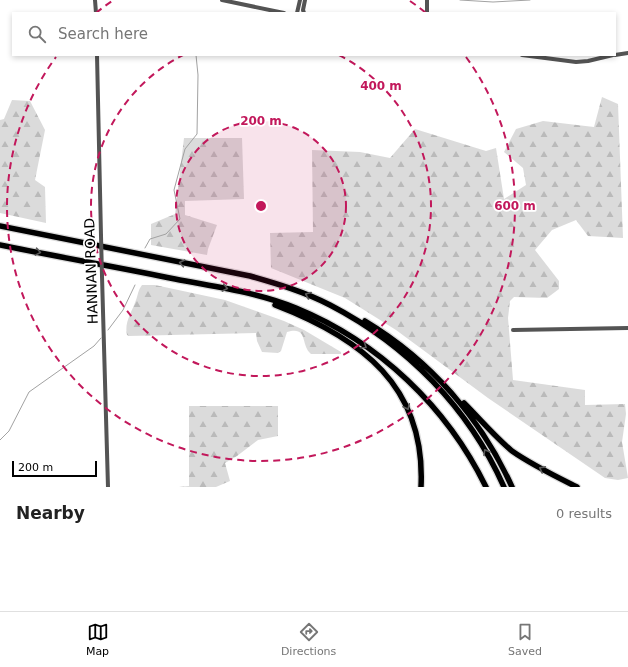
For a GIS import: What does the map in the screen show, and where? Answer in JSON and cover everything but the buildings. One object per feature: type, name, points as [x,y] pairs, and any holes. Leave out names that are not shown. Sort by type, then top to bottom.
[{"type":"highway","points":[[0,226],[250,276],[285,286],[356,316],[387,335],[417,358],[432,373],[463,407],[476,424],[492,449],[512,487]]},
{"type":"highway","points":[[0,245],[253,294],[295,308],[325,322],[361,343],[392,367],[422,394],[441,415],[458,438],[486,487]]},
{"type":"highway","points":[[253,294],[316,322],[358,348],[378,366],[394,384],[408,409],[418,439],[421,460],[420,487]]},
{"type":"highway","points":[[330,305],[360,322],[377,334],[409,359],[434,382],[462,415],[478,438],[504,487]]},
{"type":"highway","points":[[432,373],[441,379],[492,432],[512,450],[533,464],[577,487]]},
{"type":"street","points":[[95,0],[96,12]]},
{"type":"street","points":[[222,0],[279,12]]},
{"type":"street","points":[[297,12],[300,0]]},
{"type":"street","points":[[304,12],[305,0]]},
{"type":"street","points":[[427,0],[427,12]]},
{"type":"street","points":[[616,55],[628,53]]},
{"type":"street","name":"HANNAN ROAD","points":[[97,56],[108,487]]},
{"type":"street","points":[[530,56],[576,62],[610,56]]},
{"type":"street","points":[[513,330],[628,328]]},
{"type":"green space","points":[[602,97],[618,104],[623,238],[588,236],[576,220],[552,230],[535,250],[559,281],[559,289],[547,298],[514,297],[510,301],[508,318],[513,380],[585,390],[585,405],[625,404],[626,414],[622,442],[628,478],[618,480],[605,478],[488,398],[396,330],[345,298],[271,268],[270,233],[313,232],[312,150],[360,152],[390,158],[415,129],[486,151],[496,148],[504,199],[526,185],[523,168],[504,152],[516,129],[543,121],[594,127]]},
{"type":"green space","points":[[12,100],[30,101],[45,130],[35,180],[45,187],[46,223],[0,213],[0,120],[4,119]]},
{"type":"green space","points":[[184,138],[242,138],[244,199],[185,201],[185,215],[217,225],[207,255],[151,245],[151,224],[175,214]]},
{"type":"green space","points":[[142,285],[155,285],[225,300],[284,321],[304,330],[341,352],[341,354],[311,354],[301,334],[294,331],[287,332],[281,351],[278,353],[262,352],[257,341],[256,333],[129,336],[127,335],[126,330],[127,321]]},
{"type":"green space","points":[[189,406],[278,406],[278,436],[258,440],[225,463],[230,481],[216,487],[179,487],[189,486]]},
{"type":"waterway","points":[[460,0],[493,2],[530,0]]},
{"type":"waterway","points":[[145,248],[150,239],[166,234],[180,219],[174,190],[185,149],[197,134],[198,75],[196,56]]},
{"type":"waterway","points":[[108,330],[123,310],[135,285]]},
{"type":"waterway","points":[[0,440],[9,431],[29,392],[94,346],[101,338]]}]
